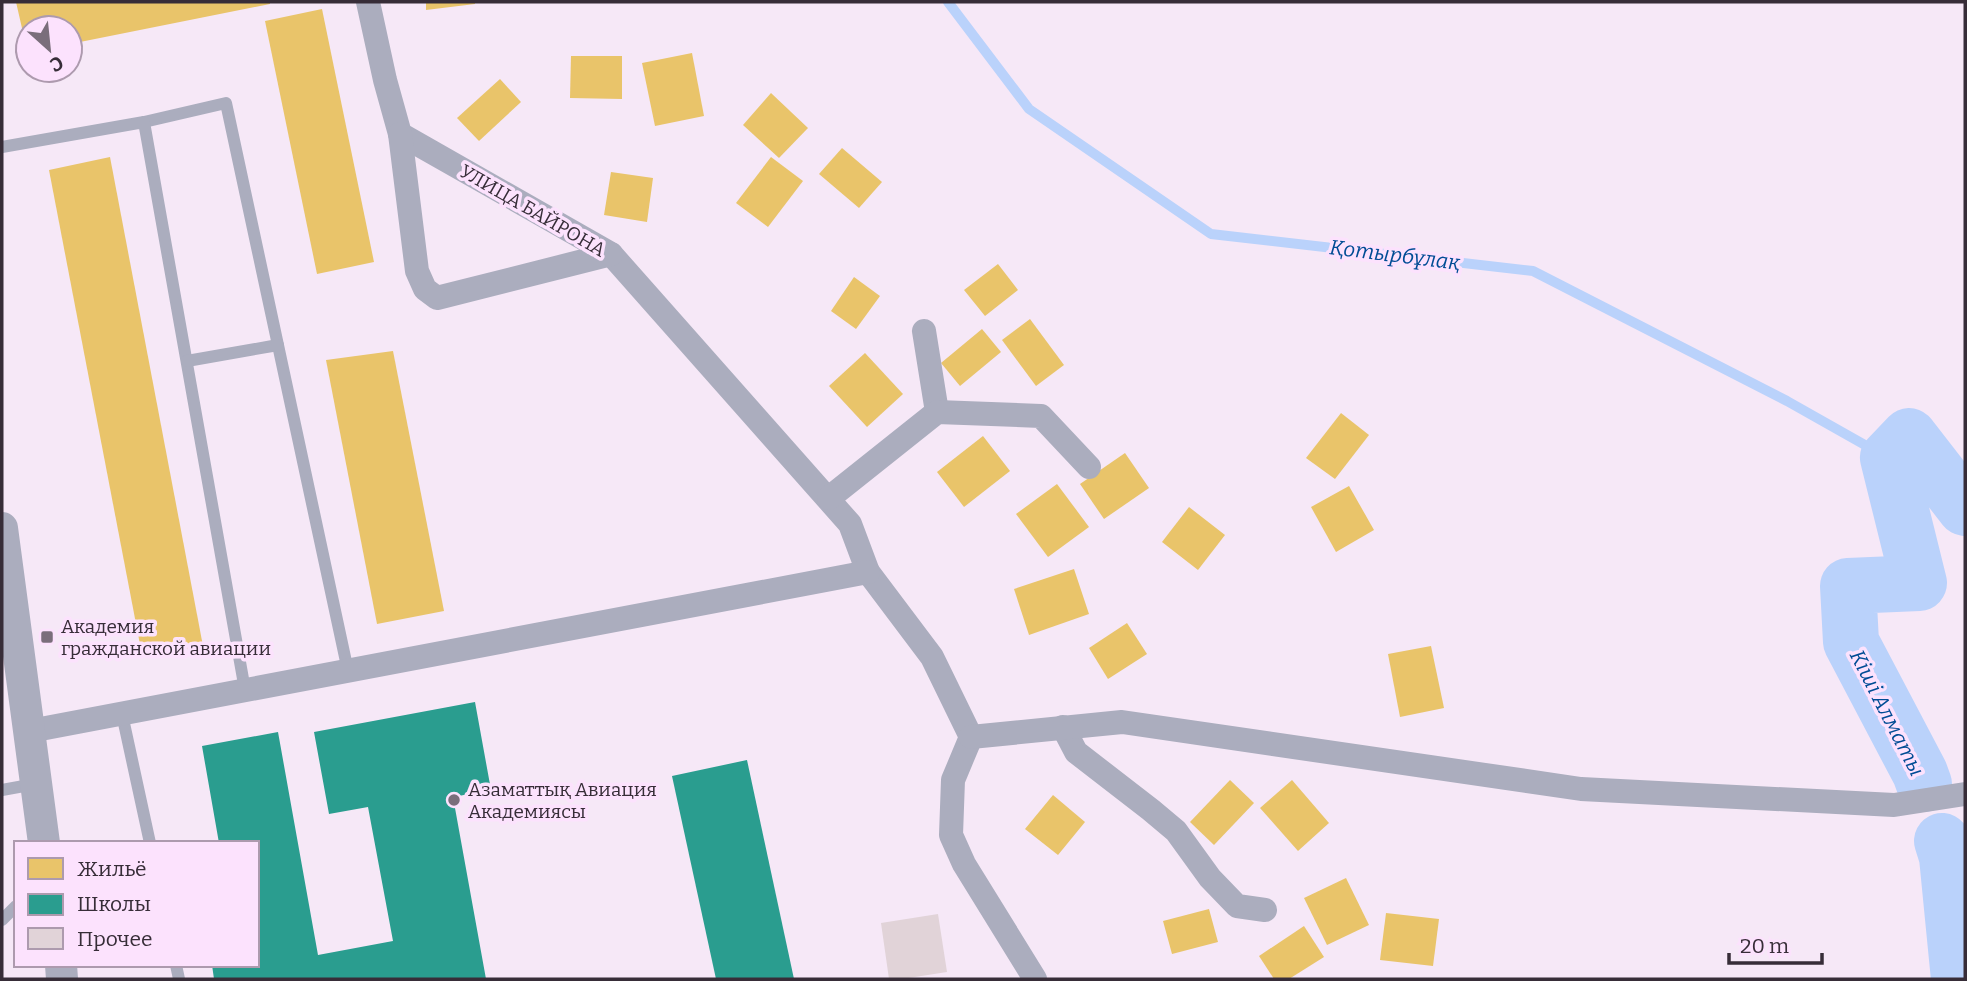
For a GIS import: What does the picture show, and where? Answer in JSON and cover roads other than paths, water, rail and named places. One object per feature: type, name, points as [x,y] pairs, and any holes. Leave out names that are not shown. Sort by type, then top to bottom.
[{"type":"street","points":[[368,2],[400,134],[417,271],[425,289],[437,298],[611,254]]},
{"type":"street","name":"УЛИЦА БАЙРОНА","points":[[400,134],[611,254],[850,524],[868,572],[932,657],[971,737]]},
{"type":"street","points":[[924,331],[937,412]]},
{"type":"street","points":[[829,498],[937,412],[1041,416],[1089,467]]},
{"type":"street","points":[[3,539],[44,841]]},
{"type":"street","points":[[30,732],[868,572]]},
{"type":"street","points":[[1035,979],[964,864],[951,835],[953,780],[971,737],[1122,722],[1581,789],[1894,805],[1965,794]]},
{"type":"street","points":[[1063,727],[1076,752],[1175,831],[1210,878],[1237,906],[1265,911]]},
{"type":"lane","points":[[2,147],[144,122],[226,103],[348,671]]},
{"type":"lane","points":[[144,122],[246,690]]},
{"type":"lane","points":[[187,361],[278,345]]},
{"type":"lane","points":[[122,714],[150,841]]},
{"type":"lane","points":[[2,790],[35,784]]},
{"type":"waterway","name":"Қотырбұлақ","points":[[948,2],[1029,109],[1211,234],[1533,271],[1787,401],[1888,458]]},
{"type":"waterway","name":"Кіші Алматы","points":[[1924,784],[1851,642],[1848,586],[1919,583],[1888,458],[1909,436],[1965,508]]},
{"type":"waterway","name":"Кіші Алматы","points":[[1942,841],[1947,857],[1959,979]]},
{"type":"place","name":"Академия гражданской авиации","points":[[47,637]]},
{"type":"place","name":"Азаматтық Авиация Академиясы","points":[[454,800]]}]
